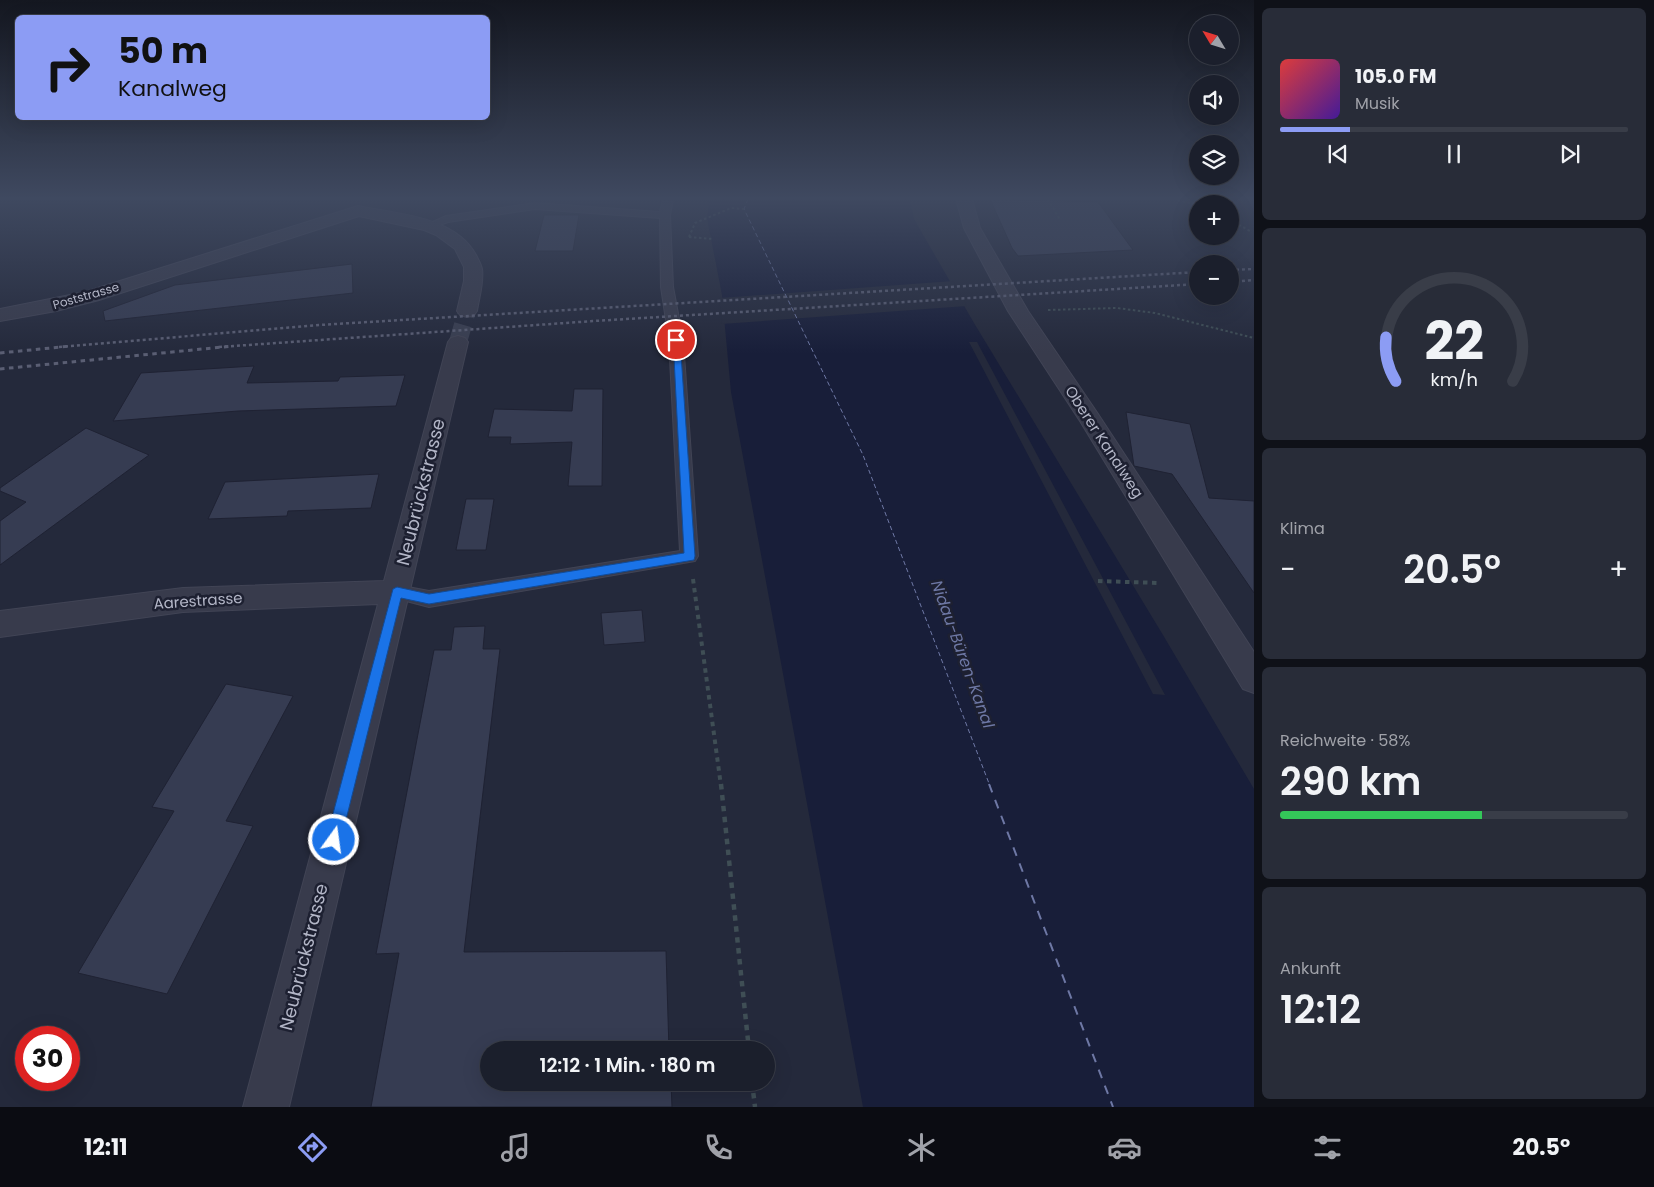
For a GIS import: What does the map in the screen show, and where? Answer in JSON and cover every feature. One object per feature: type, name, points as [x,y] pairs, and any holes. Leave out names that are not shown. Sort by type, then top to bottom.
[{"type":"street","name":"Poststrasse","points":[[0,315],[56,305],[92,296],[237,251]]},
{"type":"street","points":[[464,251],[473,266],[473,281],[467,311]]},
{"type":"street","name":"Oberer Kanalweg","points":[[985,251],[1018,311],[1090,419],[1254,680]]},
{"type":"street","name":"Neubrückstrasse","points":[[266,1107],[397,592],[458,342]]},
{"type":"street","name":"Aarestrasse","points":[[0,624],[183,600],[397,592]]},
{"type":"lane","points":[[397,592],[429,599],[690,556],[676,340],[667,288],[666,251]]},
{"type":"path","points":[[1018,311],[1118,308],[1155,313],[1254,338]]},
{"type":"path","points":[[690,556],[717,745],[748,1041]]},
{"type":"path","points":[[1098,581],[1154,583]]},
{"type":"path","points":[[753,1091],[755,1107]]},
{"type":"water","name":"Nidau-Büren-Kanal","points":[[713,251],[932,251],[1254,789],[1254,1107],[863,1107],[731,392],[722,295]]},
{"type":"pier","points":[[953,281],[967,306],[722,324],[719,298]]},
{"type":"pier","points":[[969,342],[977,342],[1165,695],[1153,694]]},
{"type":"building","points":[[1014,251],[1120,251],[1018,256]]},
{"type":"building","points":[[352,264],[353,293],[105,321],[103,311],[175,285]]},
{"type":"building","points":[[254,366],[247,383],[338,381],[340,377],[405,375],[396,406],[238,411],[113,421],[141,373]]},
{"type":"building","points":[[574,389],[603,389],[602,486],[568,486],[572,442],[510,444],[511,437],[488,437],[494,409],[572,411]]},
{"type":"building","points":[[1126,412],[1190,424],[1209,498],[1254,501],[1254,593],[1172,474],[1134,466]]},
{"type":"building","points":[[86,428],[149,455],[0,565],[0,521],[26,502],[0,491],[0,488]]},
{"type":"building","points":[[379,474],[371,508],[288,511],[287,516],[208,519],[225,482]]},
{"type":"building","points":[[466,499],[494,499],[486,550],[456,550]]},
{"type":"building","points":[[642,610],[645,642],[604,645],[601,613]]},
{"type":"building","points":[[485,626],[483,649],[500,649],[464,952],[666,951],[669,1041],[480,1041],[480,1091],[671,1091],[672,1107],[371,1107],[399,953],[376,954],[434,650],[451,650],[454,627]]},
{"type":"building","points":[[226,684],[293,696],[226,821],[253,826],[167,994],[78,973],[174,811],[152,807]]},
{"type":"ferry route","points":[[764,251],[863,455],[990,786]]},
{"type":"ferry route","points":[[989,784],[1113,1107]]},
{"type":"tunnel","points":[[458,342],[467,311]]},
{"type":"railway","points":[[1239,270],[1254,269]]},
{"type":"railway","points":[[59,347],[319,325],[1189,273]]},
{"type":"railway","points":[[1239,281],[1254,280]]},
{"type":"railway","points":[[232,346],[594,321],[1189,285]]},
{"type":"railway","points":[[0,353],[71,346]]},
{"type":"railway","points":[[0,369],[232,346]]},
{"type":"railway","points":[[219,347],[232,346]]},
{"type":"route","points":[[334,840],[397,592],[429,599],[690,556],[676,340]]}]
